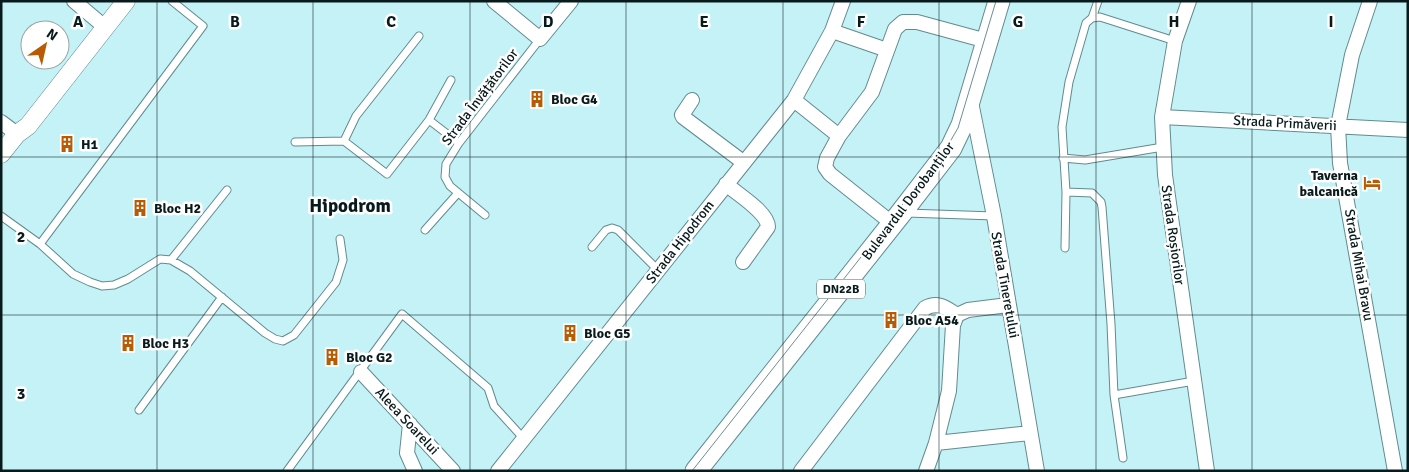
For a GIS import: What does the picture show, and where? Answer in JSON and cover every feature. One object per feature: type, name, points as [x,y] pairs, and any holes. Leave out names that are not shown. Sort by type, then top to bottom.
[{"type":"main road","name":"Bulevardul Dorobanților","points":[[696,471],[951,148],[962,125],[998,1]]},
{"type":"street","points":[[74,1],[106,28]]},
{"type":"street","points":[[1,154],[17,134],[28,126],[126,1]]},
{"type":"street","points":[[494,1],[540,39],[571,1]]},
{"type":"street","name":"Strada Hipodrom","points":[[498,471],[794,100],[832,31],[843,1]]},
{"type":"street","name":"Strada Roșiorilor","points":[[1189,1],[1176,41],[1162,117],[1163,147],[1165,175],[1207,471]]},
{"type":"street","name":"Strada Mihai Bravu","points":[[1370,1],[1352,55],[1338,126],[1340,163],[1395,471]]},
{"type":"street","points":[[897,218],[830,174],[825,167],[827,158],[839,136],[872,92],[895,29],[903,22],[916,22],[987,41]]},
{"type":"street","points":[[832,31],[887,50]]},
{"type":"street","name":"Strada Tineretului","points":[[970,99],[994,216],[1037,471]]},
{"type":"street","points":[[692,100],[682,114],[683,117],[743,162]]},
{"type":"street","points":[[794,100],[839,136]]},
{"type":"street","name":"Strada Primăverii","points":[[1162,117],[1408,130]]},
{"type":"street","points":[[1,122],[17,134]]},
{"type":"street","points":[[726,184],[763,214],[768,221],[768,227],[743,262]]},
{"type":"street","points":[[801,471],[925,308],[932,304],[942,305],[957,315]]},
{"type":"street","points":[[926,471],[936,443],[949,392],[953,325],[957,315],[968,310],[1008,306]]},
{"type":"street","name":"Aleea Soarelui","points":[[361,372],[453,471]]},
{"type":"street","points":[[410,424],[407,453],[415,471]]},
{"type":"street","points":[[936,443],[1030,433]]},
{"type":"lane","points":[[40,244],[203,26],[172,1]]},
{"type":"lane","points":[[1065,248],[1066,192],[1062,127],[1069,82],[1084,27],[1092,18],[1098,1]]},
{"type":"lane","points":[[1092,18],[1100,17],[1176,41]]},
{"type":"lane","points":[[344,142],[356,116],[419,36]]},
{"type":"lane","name":"Strada Învățătorilor","points":[[485,215],[450,186],[445,176],[446,164],[459,142],[540,39]]},
{"type":"lane","points":[[295,142],[344,142],[387,174],[429,120],[451,80]]},
{"type":"lane","points":[[429,120],[459,142]]},
{"type":"lane","points":[[1063,158],[1085,160],[1163,147]]},
{"type":"lane","points":[[171,260],[227,190]]},
{"type":"lane","points":[[1066,192],[1092,193],[1101,202],[1111,324],[1114,395],[1123,458]]},
{"type":"lane","points":[[425,230],[458,193]]},
{"type":"lane","points":[[1,216],[40,244],[74,274],[102,286],[114,285],[128,279],[160,259],[171,260],[190,271],[265,333],[283,341],[294,335],[336,282],[343,260],[340,239]]},
{"type":"lane","points":[[897,218],[994,216]]},
{"type":"lane","points":[[592,247],[606,230],[612,228],[618,230],[658,270]]},
{"type":"lane","points":[[139,410],[222,297]]},
{"type":"lane","points":[[287,471],[402,314],[488,388],[494,406],[524,439]]},
{"type":"lane","points":[[1114,395],[1194,381]]},
{"type":"tram line","points":[[692,471],[944,152],[958,128],[996,1]]},
{"type":"place","name":"Bloc G4","points":[[537,99]]},
{"type":"place","name":"H1","points":[[67,144]]},
{"type":"place","name":"Taverna balcanică","points":[[1372,183]]},
{"type":"place","name":"Bloc H2","points":[[140,208]]},
{"type":"place","name":"Bloc A54","points":[[891,320]]},
{"type":"place","name":"Bloc G5","points":[[570,333]]},
{"type":"place","name":"Bloc H3","points":[[128,343]]},
{"type":"place","name":"Bloc G2","points":[[332,357]]},
{"type":"district","name":"Hipodrom","points":[[350,206]]}]
